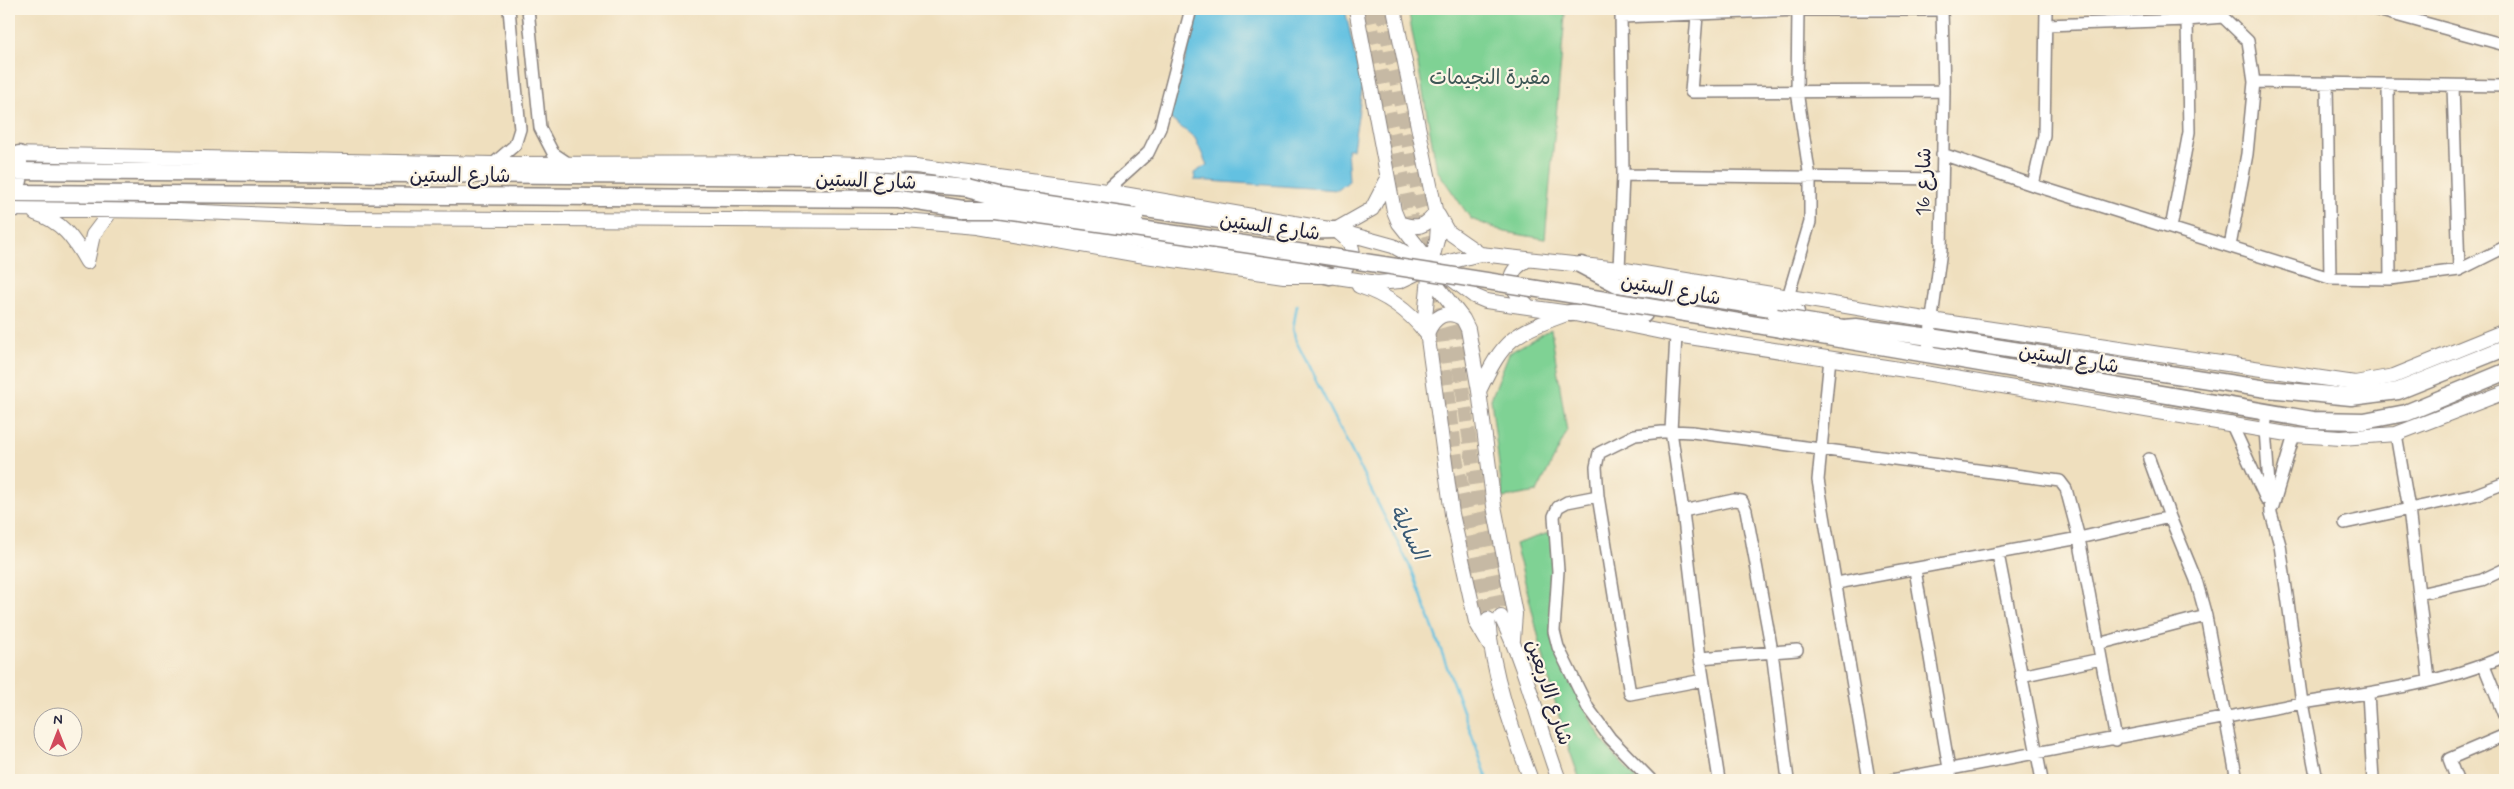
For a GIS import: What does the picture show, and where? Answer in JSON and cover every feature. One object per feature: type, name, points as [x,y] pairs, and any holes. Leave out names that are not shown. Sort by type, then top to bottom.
[{"type":"highway","points":[[14,154],[15,201]]},
{"type":"highway","name":"شارع الستين","points":[[14,171],[836,177],[968,188],[1003,197],[1615,290],[1847,334],[1927,356],[2313,420],[2364,421],[2406,413],[2505,372]]},
{"type":"highway","points":[[968,188],[1004,188],[1293,231],[1336,230]]},
{"type":"highway","name":"شارع الستين","points":[[15,201],[899,199],[962,209],[996,209],[1245,243],[1847,334],[1930,337],[2267,389],[2351,397],[2398,391],[2505,348]]},
{"type":"highway","points":[[962,209],[993,217],[1282,264],[1330,276]]},
{"type":"highway","points":[[1570,313],[1612,309],[1841,345],[1847,334],[1843,320],[1617,284],[1581,265]]},
{"type":"main road","points":[[1356,9],[1394,211],[1399,223],[1422,252],[1438,287],[1463,319],[1468,329],[1479,391],[1494,506],[1515,614],[1513,640]]},
{"type":"main road","points":[[1394,9],[1436,212],[1437,240],[1430,266],[1425,304],[1427,334],[1452,514],[1476,622],[1490,646],[1518,745],[1532,780]]},
{"type":"main road","name":"شارع الستين","points":[[14,154],[493,164],[829,163],[916,166],[1106,191],[1336,230],[1384,242],[1430,266],[1449,277],[1474,296],[1486,301],[1570,313],[1676,335],[1830,358],[2294,435],[2341,438],[2396,434],[2505,392]]},
{"type":"main road","points":[[1330,276],[1339,274],[1347,269],[1351,260],[1352,251],[1348,242],[1336,230],[1372,209],[1387,180]]},
{"type":"main road","name":"شارع الستين","points":[[15,201],[111,211],[178,211],[346,218],[904,221],[978,227],[1139,255],[1284,276],[1330,276]]},
{"type":"main road","points":[[15,201],[63,227],[72,237],[87,262],[93,234],[111,211]]},
{"type":"main road","points":[[1399,223],[1414,228],[1423,226],[1430,221],[1436,212]]},
{"type":"main road","points":[[1436,212],[1447,231],[1480,254]]},
{"type":"main road","name":"شارع الستين","points":[[1480,254],[1619,269],[1931,320],[2355,383],[2394,376],[2505,331]]},
{"type":"main road","points":[[1330,276],[1377,283],[1392,282],[1407,278],[1430,266],[1480,254]]},
{"type":"main road","points":[[1527,260],[1516,266],[1510,278],[1514,292],[1528,306]]},
{"type":"main road","points":[[1330,276],[1367,288],[1390,299],[1410,314],[1427,334]]},
{"type":"main road","points":[[1479,391],[1502,347],[1515,336],[1570,313]]},
{"type":"main road","points":[[1427,334],[1433,321],[1438,316],[1451,314],[1463,319]]},
{"type":"main road","name":"شارع الاربعين","points":[[1490,646],[1495,618],[1513,640],[1542,735],[1559,780]]},
{"type":"street","points":[[493,164],[515,145],[520,129],[509,9]]},
{"type":"street","points":[[528,9],[540,128],[553,153],[568,163]]},
{"type":"street","points":[[1619,269],[1623,176],[1621,13],[1697,14],[1798,10],[1942,9]]},
{"type":"street","name":"شارع 16","points":[[1927,356],[1941,250],[1944,91],[1942,9]]},
{"type":"street","points":[[2033,185],[2044,135],[2046,9]]},
{"type":"street","points":[[2374,9],[2505,45]]},
{"type":"street","points":[[1106,191],[1148,153],[1160,128],[1190,10]]},
{"type":"street","points":[[1788,296],[1810,222],[1810,178],[1797,91],[1798,10]]},
{"type":"street","points":[[2046,25],[2187,20],[2225,13],[2248,41],[2254,82],[2247,154],[2230,246]]},
{"type":"street","points":[[1697,14],[1691,92],[1944,91]]},
{"type":"street","points":[[2172,228],[2188,132],[2187,20]]},
{"type":"street","points":[[2254,82],[2388,86],[2505,86]]},
{"type":"street","points":[[2327,84],[2330,278]]},
{"type":"street","points":[[2388,86],[2390,279]]},
{"type":"street","points":[[2453,86],[2459,270]]},
{"type":"street","points":[[1942,154],[2033,185],[2330,278],[2390,279],[2459,270],[2505,247]]},
{"type":"street","points":[[1623,176],[1941,179]]},
{"type":"street","points":[[1676,335],[1671,431],[1683,511],[1703,680],[1719,780]]},
{"type":"street","points":[[1830,358],[1819,449],[1818,480],[1869,780]]},
{"type":"street","points":[[2267,412],[2265,429],[2271,512]]},
{"type":"street","points":[[2231,424],[2256,474],[2271,512],[2280,545],[2302,703],[2317,780]]},
{"type":"street","points":[[1703,680],[1630,694],[1598,496],[1596,468],[1599,453],[1635,435],[1671,431],[2060,481],[2066,489],[2079,538],[2116,740]]},
{"type":"street","points":[[2396,434],[2409,508],[2429,680]]},
{"type":"street","points":[[2271,512],[2294,435]]},
{"type":"street","points":[[2149,459],[2196,580],[2206,616],[2237,780]]},
{"type":"street","points":[[2345,522],[2474,495],[2505,483]]},
{"type":"street","points":[[1598,496],[1568,502],[1558,507],[1554,516],[1558,571],[1554,631],[1558,647],[1588,708],[1610,738],[1651,780]]},
{"type":"street","points":[[1683,511],[1734,500],[1742,501],[1746,510],[1772,652],[1788,780]]},
{"type":"street","points":[[1836,583],[1915,570],[2079,538],[2170,517]]},
{"type":"street","points":[[1998,554],[2035,753],[2042,780]]},
{"type":"street","points":[[2419,594],[2482,580],[2505,569]]},
{"type":"street","points":[[1915,570],[1950,775]]},
{"type":"street","points":[[2098,644],[2206,616]]},
{"type":"street","points":[[1700,658],[1797,650]]},
{"type":"street","points":[[1892,780],[1950,775],[2035,753],[2116,740],[2302,703],[2368,693],[2484,666],[2505,656]]},
{"type":"street","points":[[2021,676],[2101,659]]},
{"type":"street","points":[[2484,666],[2505,718]]},
{"type":"street","points":[[2368,693],[2373,780]]},
{"type":"street","points":[[2456,780],[2449,759],[2505,734]]},
{"type":"green space","name":"مقبرة النجيمات","points":[[1408,9],[1564,9],[1565,16],[1545,239],[1505,232],[1471,219],[1437,170]]},
{"type":"green space","points":[[1551,329],[1567,432],[1537,492],[1503,498],[1491,399],[1509,353]]},
{"type":"green space","points":[[1552,532],[1554,575],[1551,638],[1593,724],[1607,747],[1637,780],[1580,780],[1570,751],[1552,692],[1515,544]]},
{"type":"water","points":[[1199,9],[1345,9],[1362,89],[1353,149],[1347,149],[1349,181],[1338,190],[1195,180],[1194,173],[1207,165],[1195,138],[1169,118]]},
{"type":"waterway","name":"السايلة","points":[[1297,305],[1293,329],[1296,341],[1413,573],[1488,780]]},
{"type":"tunnel","points":[[1368,9],[1415,236]]},
{"type":"tunnel","points":[[1382,9],[1420,203],[1435,258]]},
{"type":"tunnel","points":[[1429,288],[1442,339],[1456,458],[1488,619]]},
{"type":"tunnel","points":[[1447,305],[1455,336],[1479,507],[1501,617]]}]
